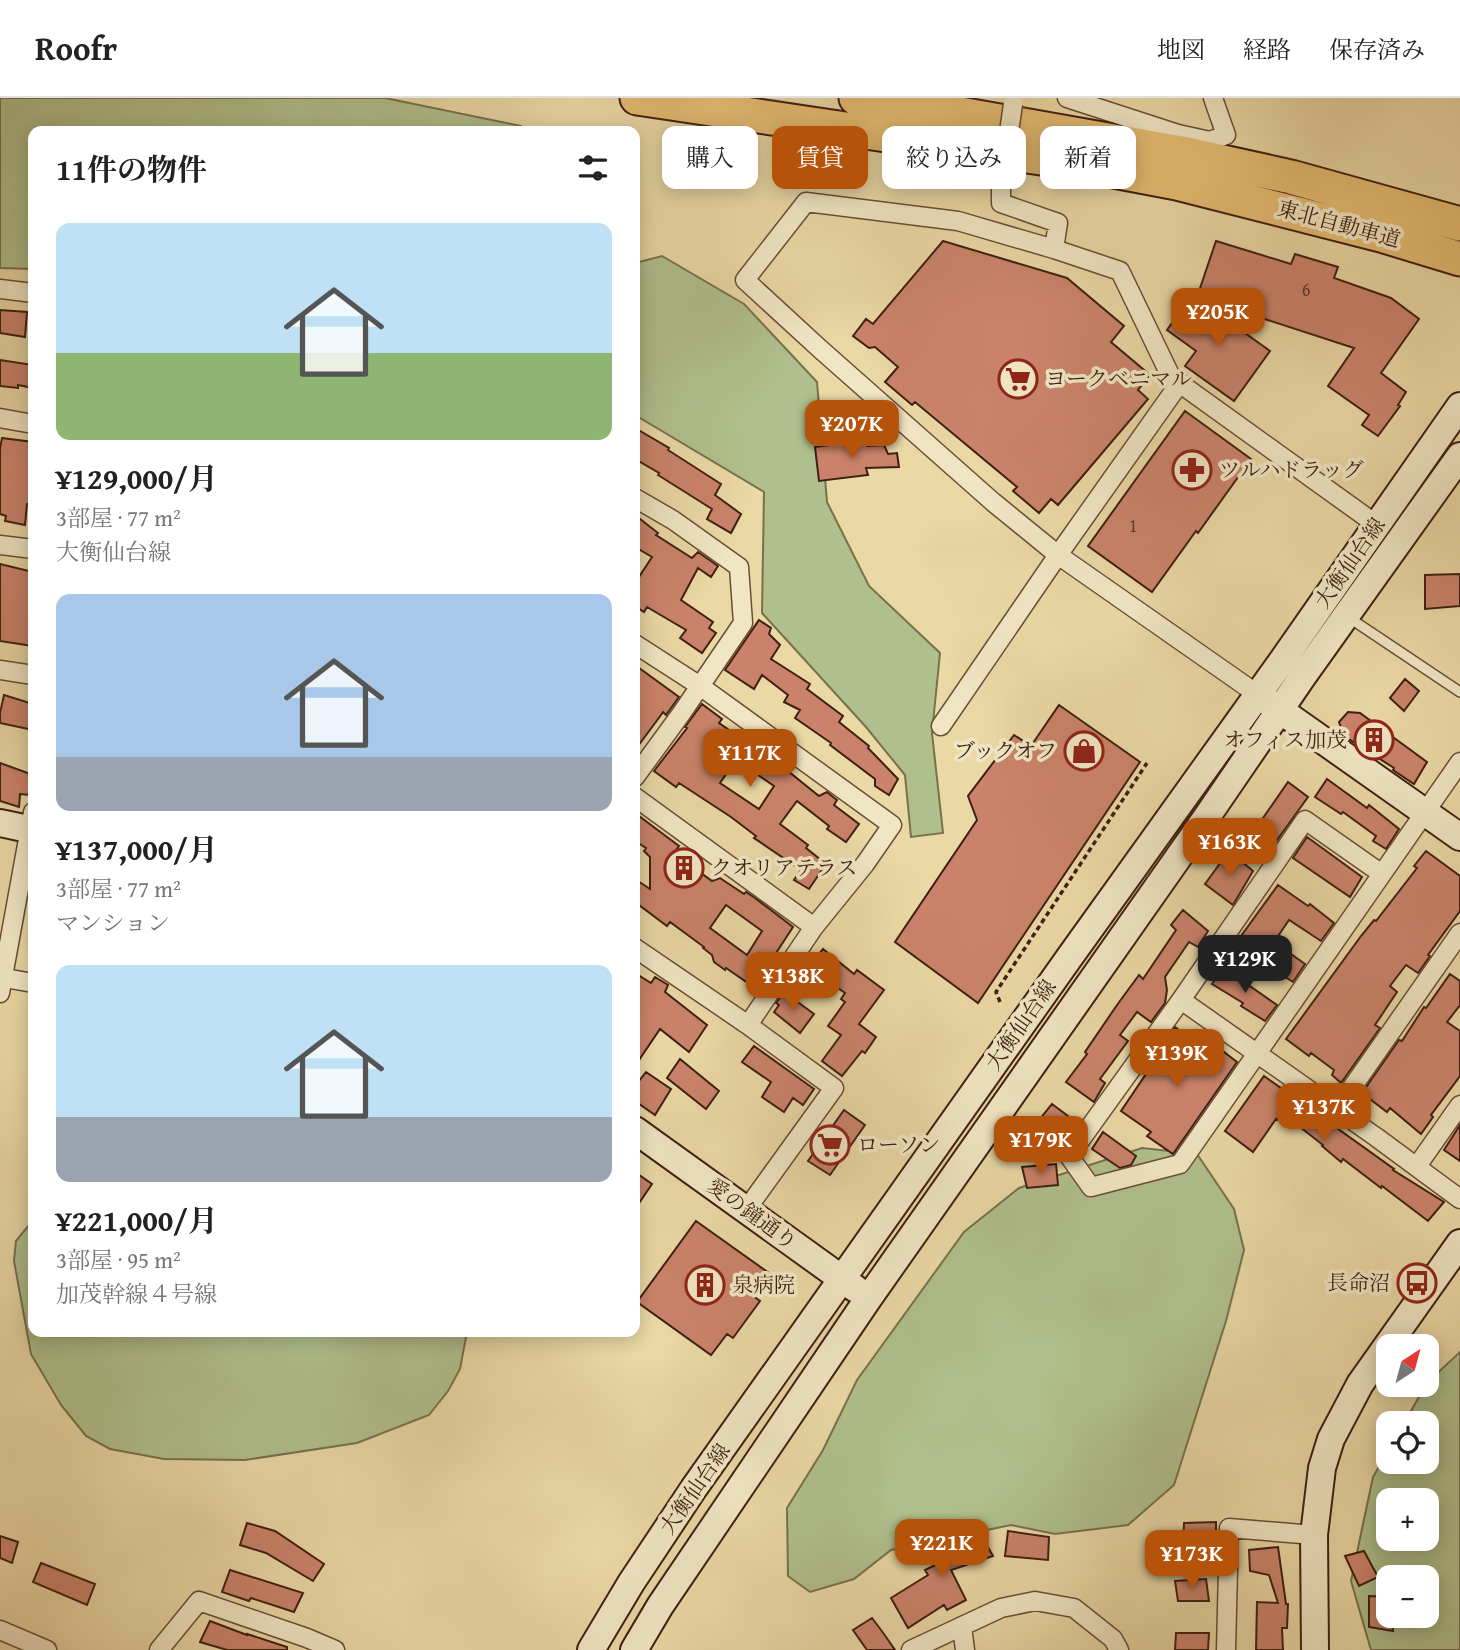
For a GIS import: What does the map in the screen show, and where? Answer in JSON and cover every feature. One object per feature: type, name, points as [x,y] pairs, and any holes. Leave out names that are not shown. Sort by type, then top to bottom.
[{"type":"highway","name":"東北自動車道","points":[[636,98],[1062,161],[1177,183],[1381,234],[1460,259]]},
{"type":"highway","name":"東北自動車道","points":[[856,98],[1187,153],[1292,177],[1460,224]]},
{"type":"main road","name":"大衡仙台線","points":[[590,1650],[687,1499],[1460,406]]},
{"type":"main road","name":"大衡仙台線","points":[[634,1650],[667,1595],[868,1299],[1460,456]]},
{"type":"main road","points":[[1257,694],[1460,837]]},
{"type":"main road","points":[[0,823],[28,824]]},
{"type":"main road","name":"愛の鐘通り","points":[[640,1134],[868,1299]]},
{"type":"main road","points":[[1315,1650],[1314,1535],[1322,1468],[1331,1439],[1360,1384],[1460,1243]]},
{"type":"street","points":[[1068,98],[1178,134],[1210,141],[1226,135],[1213,98]]},
{"type":"street","points":[[1014,101],[1000,188],[1001,203],[1058,223],[1054,249]]},
{"type":"street","points":[[1257,694],[1058,555],[993,502],[745,280],[806,202],[958,221],[1120,271],[1171,377],[1377,524]]},
{"type":"street","points":[[0,289],[28,292]]},
{"type":"street","points":[[941,726],[1179,384]]},
{"type":"street","points":[[0,418],[28,423]]},
{"type":"street","points":[[640,501],[673,520],[738,567],[743,623],[640,770]]},
{"type":"street","points":[[0,545],[28,548]]},
{"type":"street","points":[[640,647],[700,686],[892,825],[865,864],[814,927],[748,1025]]},
{"type":"street","points":[[0,670],[28,675]]},
{"type":"street","points":[[1382,874],[1305,820],[1069,1156],[1091,1187],[1180,1164],[1426,813],[1460,762]]},
{"type":"street","points":[[640,801],[814,927]]},
{"type":"street","points":[[28,844],[1,982],[28,983]]},
{"type":"street","points":[[1337,1109],[1460,933]]},
{"type":"street","points":[[640,951],[834,1087],[746,1210]]},
{"type":"street","points":[[1181,1000],[1460,1199]]},
{"type":"street","points":[[1417,1166],[1460,1105]]},
{"type":"street","points":[[1226,1650],[1228,1528],[1314,1535]]},
{"type":"street","points":[[159,1650],[199,1601],[335,1650]]},
{"type":"street","points":[[911,1650],[1001,1608],[1035,1601],[1074,1608],[1113,1639],[1119,1650]]},
{"type":"street","points":[[962,1626],[965,1650]]},
{"type":"street","points":[[0,1630],[47,1650]]},
{"type":"lane","points":[[1346,615],[1460,692]]},
{"type":"path","points":[[1000,1002],[996,992],[1147,763]]},
{"type":"green space","points":[[0,98],[385,98],[521,126],[28,126],[28,269],[0,268]]},
{"type":"green space","points":[[662,256],[744,304],[817,382],[827,502],[869,586],[940,653],[932,733],[943,833],[911,837],[905,775],[866,727],[762,613],[764,492],[640,418],[640,262]]},
{"type":"green space","points":[[1142,1148],[1197,1154],[1234,1209],[1244,1250],[1226,1321],[1174,1485],[1128,1525],[1055,1534],[1011,1525],[891,1550],[854,1579],[810,1592],[788,1576],[787,1508],[823,1450],[857,1380],[964,1232],[1019,1188]]},
{"type":"green space","points":[[28,1226],[28,1337],[466,1337],[460,1369],[448,1391],[429,1415],[357,1443],[245,1460],[164,1459],[110,1449],[86,1436],[61,1405],[31,1354],[14,1261],[16,1241]]},
{"type":"green space","points":[[1460,1352],[1460,1650],[1371,1650],[1351,1581],[1376,1472],[1376,1474],[1439,1474],[1439,1411],[1411,1411],[1419,1397],[1439,1397],[1439,1372]]},
{"type":"building","name":"ヨークベニマル","points":[[943,241],[1067,278],[1124,326],[1111,342],[1150,375],[1138,390],[1148,399],[1058,505],[1051,499],[1039,513],[1013,491],[1017,487],[915,402],[912,405],[885,382],[898,367],[875,347],[869,348],[853,336],[866,319],[873,324]]},
{"type":"building","points":[[1216,241],[1291,264],[1295,254],[1338,267],[1334,278],[1391,298],[1419,319],[1381,373],[1406,392],[1398,405],[1400,406],[1378,436],[1362,425],[1369,415],[1328,386],[1354,348],[1197,297]]},
{"type":"building","points":[[1192,295],[1270,351],[1234,401],[1185,366],[1196,351],[1167,330]]},
{"type":"building","points":[[0,310],[27,312],[25,337],[0,333]]},
{"type":"building","points":[[0,360],[28,364],[28,387],[0,386]]},
{"type":"building","points":[[1185,411],[1251,459],[1152,592],[1088,546]]},
{"type":"building","points":[[640,431],[721,484],[715,495],[741,514],[731,533],[707,519],[712,509],[658,475],[659,473],[640,462]]},
{"type":"building","points":[[2,438],[28,441],[28,504],[25,525],[5,521],[6,516],[0,514]]},
{"type":"building","points":[[865,440],[867,446],[884,445],[888,454],[897,453],[899,467],[866,468],[868,475],[819,481],[815,447]]},
{"type":"building","points":[[640,519],[658,533],[656,535],[692,558],[698,552],[718,566],[711,577],[698,568],[681,600],[713,622],[709,628],[716,633],[702,653],[680,638],[686,630],[647,607],[644,612],[640,609],[640,575],[652,557],[640,550]]},
{"type":"building","points":[[0,564],[28,571],[28,645],[0,641]]},
{"type":"building","points":[[1460,574],[1460,606],[1425,609],[1425,575]]},
{"type":"building","points":[[759,620],[771,628],[769,634],[780,645],[771,659],[810,684],[807,689],[843,716],[839,722],[869,746],[898,779],[889,795],[875,786],[875,779],[795,718],[800,710],[784,702],[788,695],[762,675],[754,689],[725,670]]},
{"type":"building","points":[[640,669],[679,697],[666,715],[663,712],[640,743]]},
{"type":"building","points":[[1405,679],[1419,691],[1404,711],[1390,698]]},
{"type":"building","points":[[4,695],[28,702],[28,729],[0,723]]},
{"type":"building","points":[[702,704],[722,719],[719,723],[757,749],[758,746],[780,760],[778,763],[819,796],[827,792],[837,800],[834,805],[859,824],[846,842],[827,829],[829,826],[797,801],[780,824],[808,845],[806,848],[826,864],[809,889],[794,880],[801,870],[754,838],[756,836],[731,817],[679,783],[676,787],[654,771],[687,728],[685,727]],"holes":[[[736,760],[774,786],[759,809],[720,783]]]},
{"type":"building","points":[[1059,705],[1140,762],[978,1003],[895,942],[977,820],[968,796],[1014,735],[1031,746]]},
{"type":"building","name":"オフィス加茂","points":[[1348,712],[1360,713],[1427,762],[1414,784],[1344,736],[1339,722]]},
{"type":"building","points":[[0,763],[28,773],[28,795],[20,794],[19,807],[0,801]]},
{"type":"building","points":[[1327,779],[1367,808],[1369,805],[1399,829],[1386,849],[1373,841],[1376,836],[1343,812],[1341,814],[1315,797]]},
{"type":"building","points":[[1288,782],[1308,797],[1272,847],[1252,834]]},
{"type":"building","points":[[640,817],[679,846],[674,853],[712,881],[720,878],[744,894],[746,892],[793,927],[765,970],[769,973],[758,990],[714,962],[712,955],[704,947],[670,922],[667,926],[640,906],[640,882],[650,889],[650,857],[644,851],[646,848],[640,844]],"holes":[[[726,905],[762,931],[747,955],[710,928]]]},
{"type":"building","points":[[1307,837],[1362,877],[1350,897],[1293,858]]},
{"type":"building","points":[[1229,851],[1253,871],[1233,905],[1205,884]]},
{"type":"building","points":[[1426,851],[1460,876],[1460,911],[1418,973],[1406,965],[1390,986],[1397,992],[1375,1025],[1380,1028],[1341,1083],[1332,1075],[1334,1070],[1286,1039],[1361,936],[1417,868],[1414,866]]},
{"type":"building","points":[[1278,885],[1308,906],[1310,904],[1334,923],[1321,941],[1289,920],[1274,942],[1305,964],[1293,982],[1239,948],[1241,946],[1236,943]]},
{"type":"building","points":[[1183,910],[1208,931],[1198,947],[1189,942],[1165,977],[1165,1003],[1151,1022],[1137,1012],[1120,1035],[1128,1041],[1100,1079],[1105,1083],[1094,1102],[1066,1082],[1139,975],[1143,979],[1176,930],[1171,925]]},
{"type":"building","points":[[823,949],[854,974],[857,970],[884,990],[859,1024],[876,1037],[865,1053],[862,1051],[842,1076],[822,1061],[841,1035],[828,1026],[845,1002],[841,999],[845,993],[809,967]]},
{"type":"building","points":[[1224,968],[1277,1005],[1265,1021],[1241,1006],[1243,1003],[1212,984]]},
{"type":"building","points":[[1450,974],[1460,981],[1460,1005],[1447,1022],[1460,1031],[1460,1076],[1431,1115],[1433,1117],[1421,1134],[1390,1108],[1387,1112],[1362,1093]]},
{"type":"building","points":[[640,976],[651,983],[655,977],[668,985],[665,992],[707,1025],[689,1052],[660,1029],[640,1059]]},
{"type":"building","points":[[784,992],[814,1014],[800,1033],[774,1012],[779,1005],[776,1003]]},
{"type":"building","points":[[1175,1027],[1210,1054],[1216,1046],[1237,1062],[1173,1154],[1147,1136],[1151,1132],[1121,1111],[1148,1071],[1145,1069]]},
{"type":"building","points":[[754,1046],[814,1089],[803,1105],[793,1098],[784,1112],[762,1097],[771,1082],[742,1062]]},
{"type":"building","points":[[680,1059],[719,1091],[706,1109],[667,1078]]},
{"type":"building","points":[[646,1072],[671,1089],[655,1115],[640,1104],[640,1080]]},
{"type":"building","points":[[1264,1076],[1393,1170],[1444,1202],[1428,1221],[1343,1159],[1341,1162],[1282,1113],[1253,1152],[1225,1131]]},
{"type":"building","points":[[1052,1104],[1072,1119],[1058,1140],[1036,1124]]},
{"type":"building","points":[[844,1110],[865,1125],[830,1175],[808,1161]]},
{"type":"building","points":[[1460,1125],[1460,1161],[1444,1150]]},
{"type":"building","points":[[1103,1132],[1136,1156],[1131,1165],[1120,1168],[1092,1149]]},
{"type":"building","points":[[1056,1164],[1058,1185],[1027,1188],[1022,1167]]},
{"type":"building","points":[[640,1176],[652,1184],[640,1202]]},
{"type":"building","name":"泉病院","points":[[696,1221],[769,1273],[753,1296],[760,1301],[733,1338],[727,1334],[711,1355],[640,1304],[640,1298]]},
{"type":"building","points":[[1216,1522],[1216,1548],[1183,1546],[1184,1523]]},
{"type":"building","points":[[247,1523],[275,1531],[324,1564],[313,1581],[266,1553],[240,1545]]},
{"type":"building","points":[[976,1526],[993,1556],[951,1570],[966,1600],[947,1610],[944,1605],[908,1628],[891,1598],[928,1575],[925,1570],[956,1555],[944,1536]]},
{"type":"building","points":[[1008,1531],[1049,1537],[1048,1560],[1005,1556]]},
{"type":"building","points":[[0,1536],[18,1542],[12,1563],[0,1558]]},
{"type":"building","points":[[1278,1547],[1288,1604],[1287,1628],[1282,1628],[1283,1650],[1256,1650],[1257,1602],[1278,1603],[1269,1575],[1250,1571],[1249,1550]]},
{"type":"building","points":[[1364,1551],[1376,1578],[1359,1586],[1345,1556]]},
{"type":"building","points":[[41,1563],[95,1584],[87,1605],[33,1582]]},
{"type":"building","points":[[230,1570],[303,1593],[294,1612],[222,1592]]},
{"type":"building","points":[[1206,1579],[1209,1601],[1178,1601],[1175,1581]]},
{"type":"building","points":[[1369,1596],[1376,1596],[1376,1628],[1393,1628],[1393,1631],[1369,1627]]},
{"type":"building","points":[[872,1618],[895,1650],[867,1650],[853,1630]]},
{"type":"building","points":[[210,1621],[287,1647],[287,1650],[227,1650],[200,1642]]},
{"type":"building","points":[[1176,1633],[1209,1633],[1208,1650],[1175,1650]]},
{"type":"place","name":"ヨークベニマル","points":[[1018,379]]},
{"type":"place","name":"ツルハドラッグ","points":[[1192,470]]},
{"type":"place","name":"オフィス加茂","points":[[1374,740]]},
{"type":"place","name":"ブックオフ","points":[[1084,751]]},
{"type":"place","name":"クオリアテラス","points":[[684,868]]},
{"type":"place","name":"ローソン","points":[[830,1145]]},
{"type":"place","name":"長命沼","points":[[1417,1283]]},
{"type":"place","name":"泉病院","points":[[705,1285]]}]
